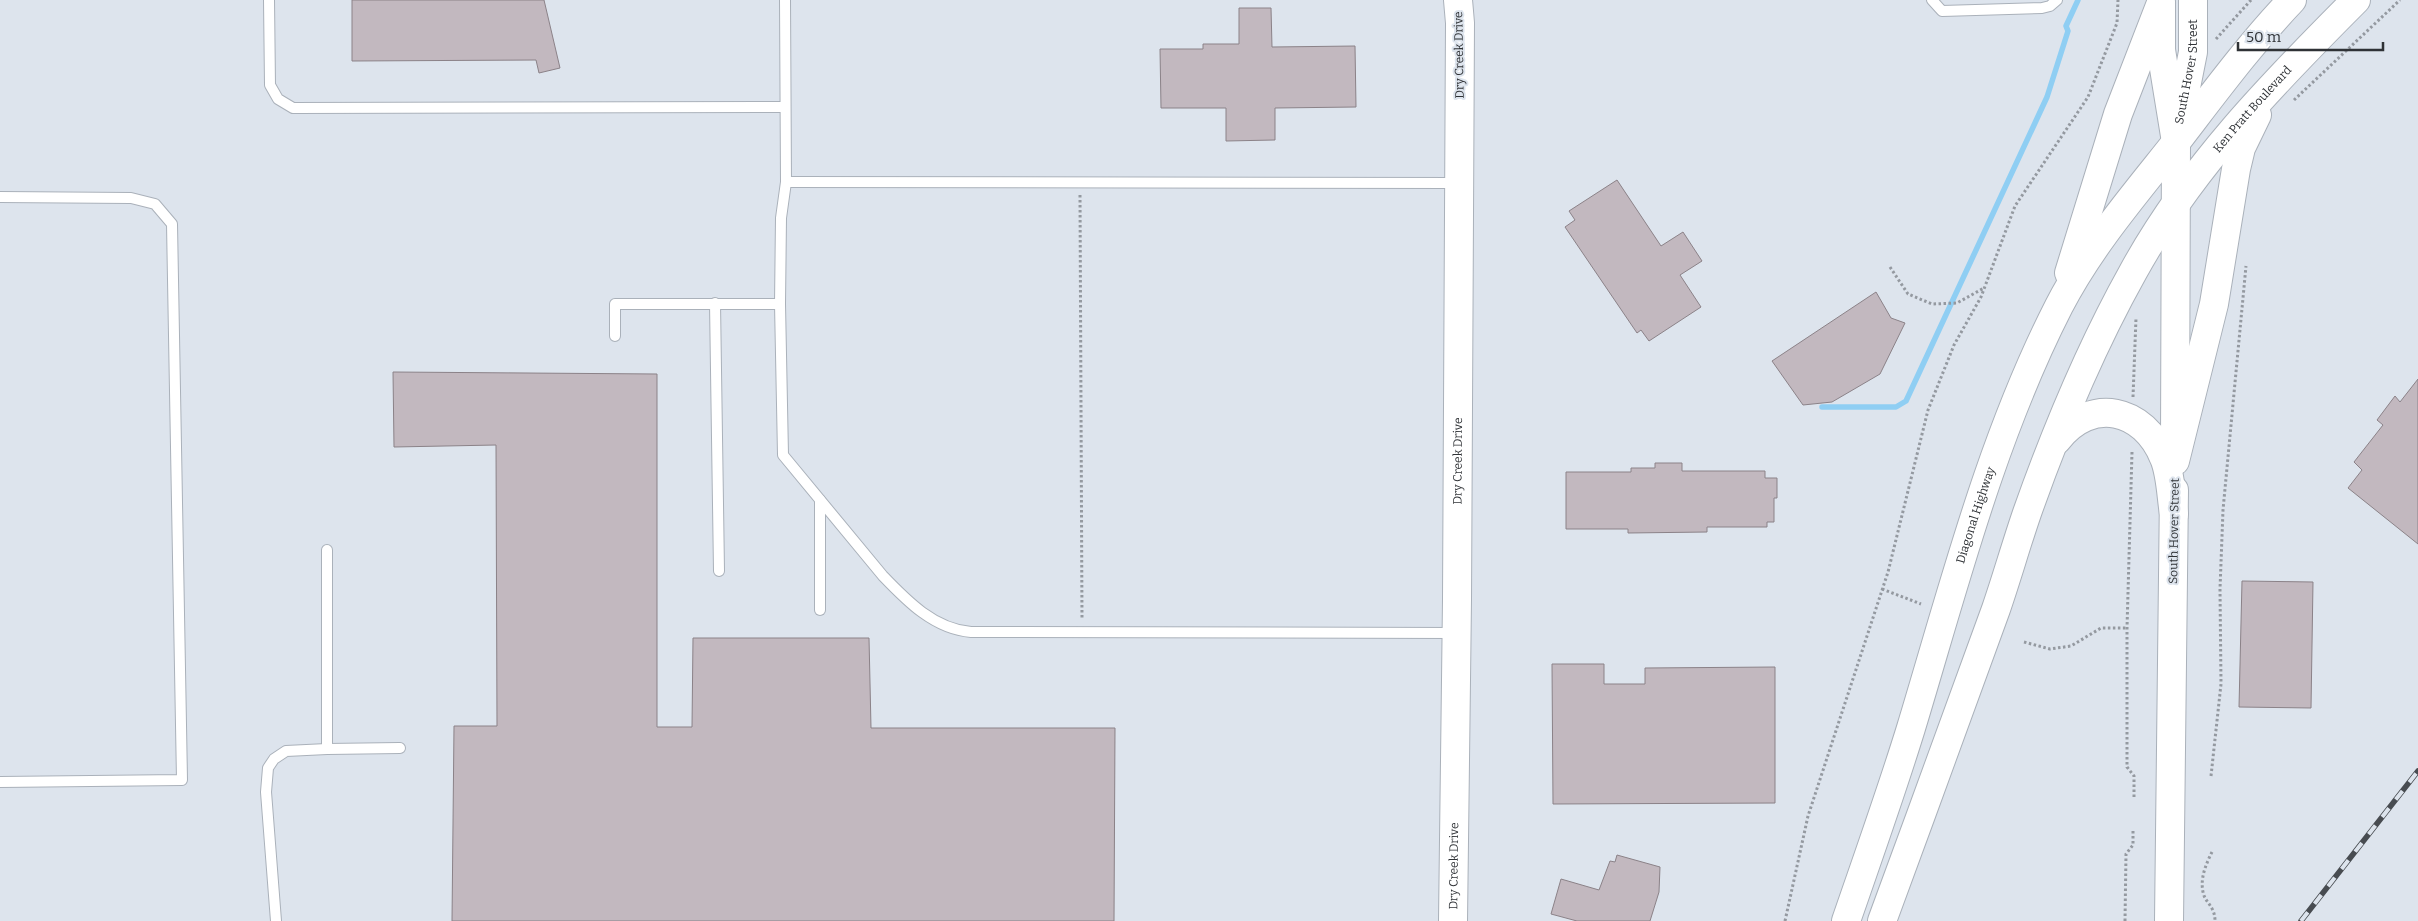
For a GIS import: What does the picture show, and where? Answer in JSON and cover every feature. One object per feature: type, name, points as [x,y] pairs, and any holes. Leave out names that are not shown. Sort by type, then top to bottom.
[{"type":"main road","name":"Dry Creek Drive","points":[[1453,921],[1460,183],[1460,23],[1458,0]]},
{"type":"main road","name":"South Hover Street","points":[[2176,142],[2193,52],[2193,0]]},
{"type":"main road","points":[[2176,142],[2225,79],[2292,0]]},
{"type":"main road","name":"Ken Pratt Boulevard","points":[[2176,205],[2240,121],[2284,72],[2356,0]]},
{"type":"main road","name":"South Hover Street","points":[[2161,1],[2161,50],[2176,142],[2175,460],[2169,921]]},
{"type":"main road","points":[[2060,303],[2118,114],[2161,1]]},
{"type":"main road","points":[[2175,460],[2214,304],[2236,168],[2252,123],[2284,72]]},
{"type":"main road","name":"Diagonal Highway","points":[[1846,921],[1910,732],[1985,486],[2020,390],[2060,303],[2110,228],[2176,142]]},
{"type":"main road","points":[[1882,921],[1997,606],[2051,447],[2100,335],[2134,270],[2176,205]]},
{"type":"main road","points":[[2051,447],[2066,428],[2081,418],[2098,413],[2113,413],[2132,418],[2153,434],[2165,460],[2174,514]]},
{"type":"lane","points":[[268,0],[270,85],[278,98],[292,107],[786,107]]},
{"type":"lane","points":[[784,0],[786,182],[781,218],[780,304],[783,455],[882,576],[910,603],[938,623],[971,632],[1457,633]]},
{"type":"lane","points":[[1932,0],[1942,11],[2042,8],[2052,5],[2057,0]]},
{"type":"lane","points":[[786,182],[1460,183]]},
{"type":"lane","points":[[0,197],[132,198],[155,204],[172,224],[182,780],[0,782]]},
{"type":"lane","points":[[715,303],[719,571]]},
{"type":"lane","points":[[615,336],[614,304],[780,304]]},
{"type":"lane","points":[[820,500],[820,610]]},
{"type":"lane","points":[[327,550],[327,749]]},
{"type":"lane","points":[[276,921],[266,792],[268,768],[274,759],[286,751],[400,748]]},
{"type":"path","points":[[1785,921],[1808,816],[1882,589],[1928,410],[1954,345],[1984,288],[2015,206],[2088,97],[2117,23],[2118,0]]},
{"type":"path","points":[[2215,40],[2251,0]]},
{"type":"path","points":[[2287,107],[2400,0]]},
{"type":"path","points":[[1080,182],[1082,632]]},
{"type":"path","points":[[2211,776],[2221,684],[2220,589],[2223,510],[2246,264]]},
{"type":"path","points":[[1890,267],[1908,294],[1932,304],[1957,303],[1984,288]]},
{"type":"path","points":[[2132,398],[2136,317],[2140,312]]},
{"type":"path","points":[[2132,448],[2127,628],[2127,767],[2134,776],[2134,797]]},
{"type":"path","points":[[1882,589],[1921,604]]},
{"type":"path","points":[[2024,642],[2050,649],[2071,646],[2100,628],[2127,628]]},
{"type":"path","points":[[2125,921],[2126,854],[2133,845],[2133,831]]},
{"type":"path","points":[[2212,852],[2203,869],[2202,892],[2215,912],[2215,921]]},
{"type":"building","points":[[352,0],[544,0],[560,68],[539,73],[536,60],[352,61]]},
{"type":"building","points":[[1239,8],[1271,8],[1272,47],[1355,46],[1356,107],[1275,108],[1275,140],[1226,141],[1226,108],[1161,108],[1160,49],[1203,49],[1203,44],[1239,44]]},
{"type":"building","points":[[1617,180],[1661,246],[1683,232],[1702,261],[1680,275],[1701,307],[1649,341],[1641,330],[1637,333],[1565,227],[1575,220],[1569,211]]},
{"type":"building","points":[[1876,292],[1891,318],[1905,323],[1880,374],[1832,402],[1803,405],[1772,361]]},
{"type":"building","points":[[393,372],[657,374],[657,727],[692,727],[693,638],[869,638],[871,728],[1115,728],[1114,921],[452,921],[454,726],[497,726],[496,445],[394,447]]},
{"type":"building","points":[[2418,379],[2418,544],[2348,488],[2362,470],[2354,462],[2383,425],[2377,420],[2395,396],[2400,402]]},
{"type":"building","points":[[1655,463],[1682,463],[1682,471],[1765,471],[1765,478],[1777,478],[1777,498],[1774,498],[1774,522],[1767,522],[1767,527],[1707,527],[1707,532],[1628,533],[1628,529],[1566,529],[1566,472],[1631,472],[1631,468],[1655,468]]},
{"type":"building","points":[[2242,581],[2313,582],[2311,708],[2239,707]]},
{"type":"building","points":[[1552,664],[1604,664],[1604,684],[1645,684],[1645,668],[1775,667],[1775,803],[1553,804]]},
{"type":"building","points":[[1617,855],[1660,867],[1659,892],[1650,921],[1577,921],[1551,914],[1561,879],[1599,890],[1610,861],[1615,862]]},
{"type":"waterway","points":[[1822,407],[1896,407],[1906,401],[2047,97],[2068,31],[2066,26],[2078,0]]},
{"type":"railway","points":[[2301,921],[2418,771]]}]
